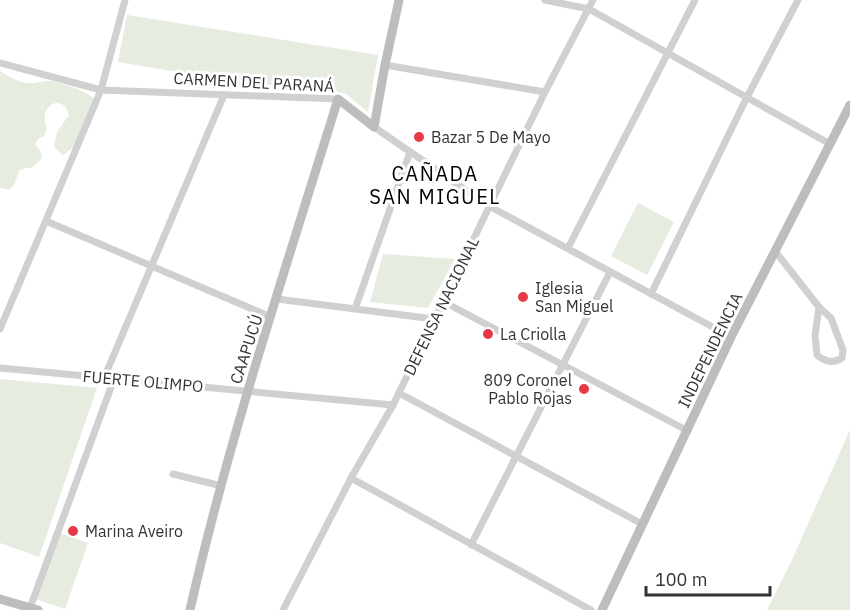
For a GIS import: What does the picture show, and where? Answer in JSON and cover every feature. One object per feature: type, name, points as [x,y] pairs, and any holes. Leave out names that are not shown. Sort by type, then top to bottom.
[{"type":"street","points":[[0,329],[101,90],[125,0]]},
{"type":"street","points":[[374,127],[384,65],[399,0]]},
{"type":"street","points":[[545,0],[588,9],[830,144]]},
{"type":"street","name":"DEFENSA NACIONAL","points":[[283,610],[351,478],[393,405],[545,92],[593,0]]},
{"type":"street","points":[[568,248],[695,0]]},
{"type":"street","points":[[651,294],[747,97],[798,0]]},
{"type":"street","name":"CARMEN DEL PARANÁ","points":[[0,63],[101,90],[338,99],[374,127],[489,206],[731,337]]},
{"type":"street","points":[[384,65],[545,92]]},
{"type":"street","points":[[104,378],[224,95]]},
{"type":"street","name":"CAAPUCÚ","points":[[190,610],[248,391],[338,99]]},
{"type":"street","name":"INDEPENDENCIA","points":[[602,610],[731,337],[850,105]]},
{"type":"street","points":[[355,309],[410,152]]},
{"type":"street","points":[[46,221],[271,317]]},
{"type":"street","points":[[775,251],[819,307],[831,318],[843,350],[842,358],[838,361],[830,362],[817,355],[815,345],[819,307]]},
{"type":"street","points":[[471,545],[610,272]]},
{"type":"street","points":[[277,299],[435,319]]},
{"type":"street","points":[[444,302],[688,431]]},
{"type":"street","name":"FUERTE OLIMPO","points":[[0,368],[393,405]]},
{"type":"street","points":[[0,599],[34,609],[114,380]]},
{"type":"street","points":[[399,393],[642,524]]},
{"type":"street","points":[[173,474],[222,486]]},
{"type":"street","points":[[351,478],[591,610]]},
{"type":"shaded area","points":[[127,15],[378,55],[368,112],[346,94],[333,90],[213,85],[214,78],[118,62]]},
{"type":"shaded area","points":[[0,71],[26,83],[50,81],[67,85],[94,99],[75,146],[63,155],[54,146],[57,132],[69,115],[62,104],[52,104],[48,108],[45,113],[47,129],[35,145],[40,150],[42,158],[32,168],[19,171],[14,185],[9,190],[0,188]]},
{"type":"shaded area","points":[[638,203],[674,222],[647,275],[611,256]]},
{"type":"shaded area","points":[[383,254],[455,259],[428,308],[370,302]]},
{"type":"shaded area","points":[[0,379],[97,388],[39,557],[0,543]]},
{"type":"shaded area","points":[[850,430],[850,610],[767,610],[791,562]]},
{"type":"shaded area","points":[[59,533],[88,543],[65,609],[35,599]]},
{"type":"place","name":"Bazar 5 De Mayo","points":[[419,137]]},
{"type":"place","name":"Iglesia San Miguel","points":[[523,297]]},
{"type":"place","name":"La Criolla","points":[[488,334]]},
{"type":"place","name":"809 Coronel Pablo Rojas","points":[[584,389]]},
{"type":"place","name":"Marina Aveiro","points":[[73,531]]},
{"type":"district","name":"CAÑADA SAN MIGUEL","points":[[435,186]]}]
